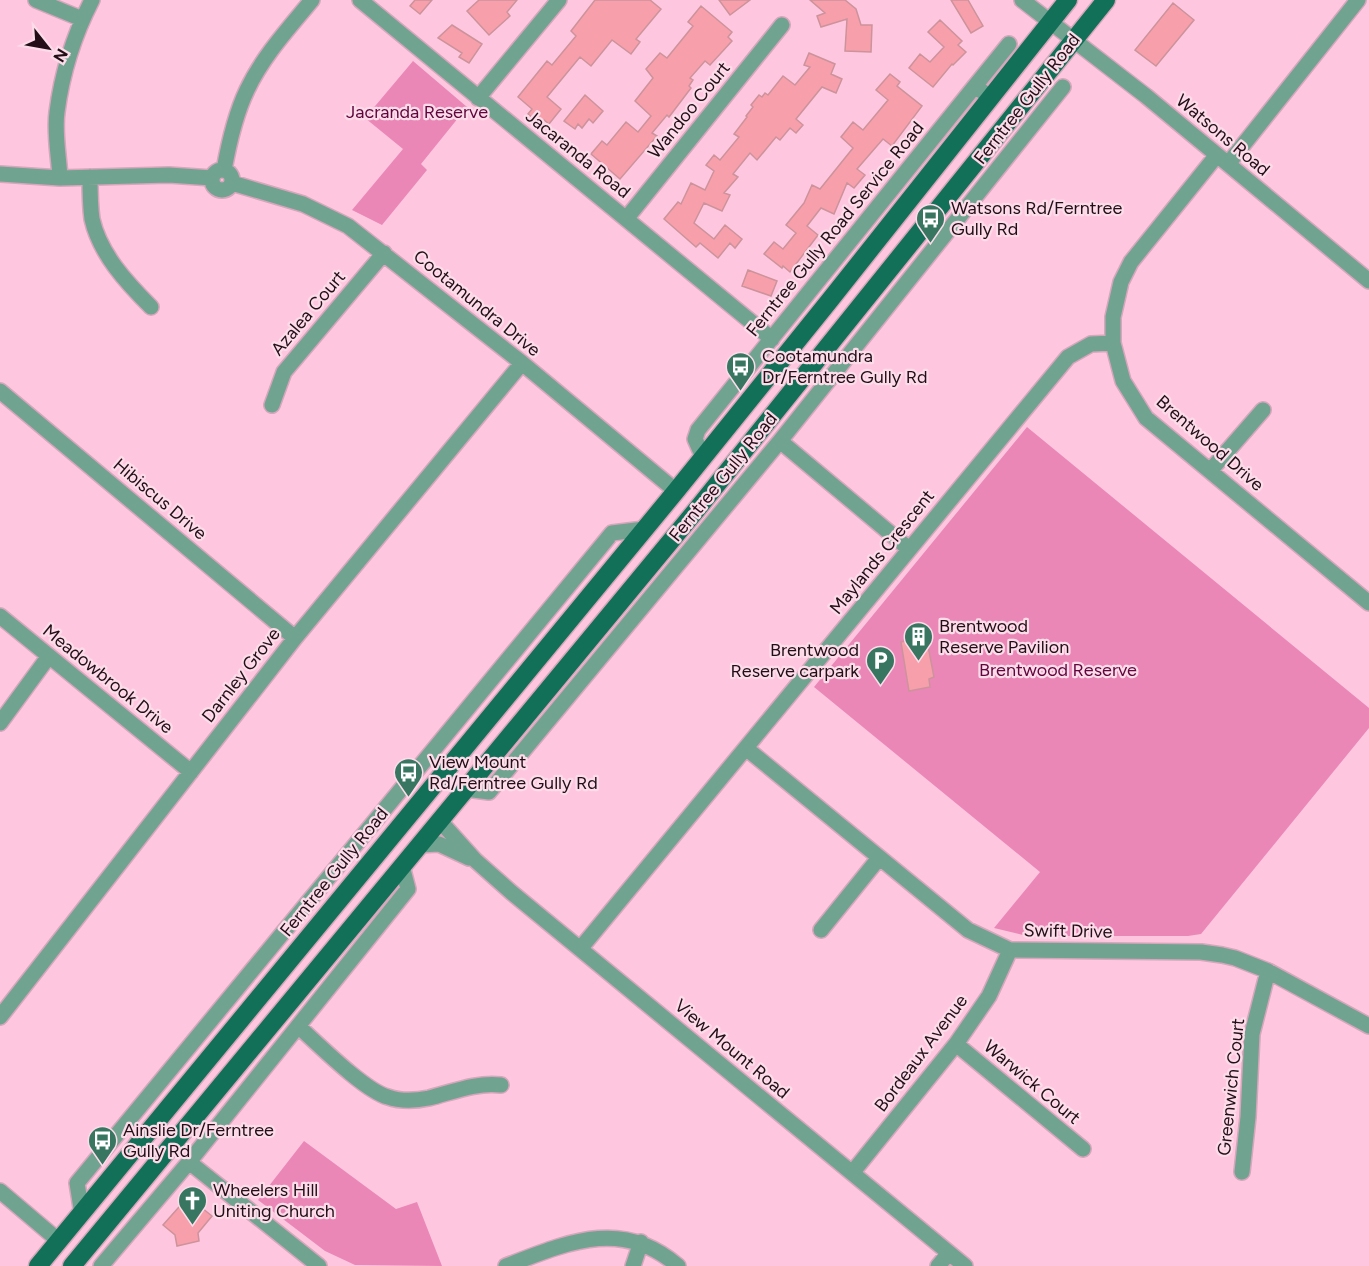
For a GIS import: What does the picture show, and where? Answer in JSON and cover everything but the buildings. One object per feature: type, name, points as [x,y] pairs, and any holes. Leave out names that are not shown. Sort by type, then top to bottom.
[{"type":"main road","name":"Ferntree Gully Road","points":[[38,1266],[676,491],[1068,0]]},
{"type":"main road","name":"Ferntree Gully Road","points":[[76,1261],[698,508],[1106,0]]},
{"type":"main road","points":[[676,491],[698,508]]},
{"type":"main road","points":[[413,812],[440,821]]},
{"type":"main road","points":[[59,1241],[76,1261]]},
{"type":"street","points":[[36,0],[82,19]]},
{"type":"street","points":[[60,178],[57,114],[68,60],[82,19],[92,0]]},
{"type":"street","points":[[0,174],[60,178],[218,174],[248,88],[277,44],[312,0]]},
{"type":"street","name":"Jacaranda Road","points":[[360,0],[772,339]]},
{"type":"street","points":[[478,98],[559,0]]},
{"type":"street","name":"Watsons Road","points":[[1022,0],[1369,281]]},
{"type":"street","name":"Brentwood Drive","points":[[1358,0],[1222,160],[1131,262],[1121,282],[1113,317],[1113,343],[1123,381],[1146,417],[1369,603]]},
{"type":"street","name":"Wandoo Court","points":[[626,219],[782,25]]},
{"type":"street","name":"Ferntree Gully Road Service Road","points":[[703,457],[695,439],[698,430],[1009,44]]},
{"type":"street","points":[[975,86],[991,98]]},
{"type":"street","points":[[466,789],[489,792],[780,441],[1063,87]]},
{"type":"street","name":"Cootamundra Drive","points":[[218,174],[230,173],[232,183],[303,204],[348,226],[522,363],[676,491]]},
{"type":"street","points":[[90,177],[92,219],[106,254],[128,284],[151,307]]},
{"type":"street","points":[[962,181],[979,194]]},
{"type":"street","name":"Azalea Court","points":[[272,405],[284,372],[384,253]]},
{"type":"street","name":"Maylands Crescent","points":[[580,949],[1068,357],[1091,344],[1113,343]]},
{"type":"street","name":"Darnley Grove","points":[[0,1017],[295,638],[522,363]]},
{"type":"street","name":"Hibiscus Drive","points":[[0,391],[295,638]]},
{"type":"street","points":[[1210,471],[1263,410]]},
{"type":"street","points":[[780,441],[909,549]]},
{"type":"street","name":"Ferntree Gully Road","points":[[82,1214],[77,1183],[612,533],[644,529]]},
{"type":"street","name":"Meadowbrook Drive","points":[[0,616],[190,772]]},
{"type":"street","points":[[0,723],[49,656]]},
{"type":"street","points":[[456,724],[473,738]]},
{"type":"street","name":"Swift Drive","points":[[747,749],[968,930],[1010,950],[1201,952],[1235,958],[1268,971],[1354,1020],[1369,1026]]},
{"type":"street","name":"View Mount Road","points":[[440,821],[475,860],[964,1266]]},
{"type":"street","name":"View Mount Road","points":[[420,845],[439,844],[475,860]]},
{"type":"street","points":[[821,930],[879,858]]},
{"type":"street","points":[[101,1266],[189,1162],[408,889],[402,867]]},
{"type":"street","name":"Bordeaux Avenue","points":[[852,1173],[956,1044],[989,996],[1010,950]]},
{"type":"street","name":"Greenwich Court","points":[[1242,1172],[1248,1117],[1252,1034],[1268,971]]},
{"type":"street","points":[[298,1026],[366,1085],[386,1097],[408,1101],[426,1099],[485,1083],[501,1085]]},
{"type":"street","name":"Warwick Court","points":[[956,1044],[1083,1149]]},
{"type":"street","points":[[189,1162],[319,1266]]},
{"type":"street","points":[[0,1191],[59,1241]]},
{"type":"street","points":[[506,1266],[557,1247],[604,1237],[642,1242],[665,1254],[678,1266]]},
{"type":"street","points":[[633,1266],[642,1242]]},
{"type":"street","points":[[938,1266],[949,1253]]},
{"type":"green space","name":"Jacranda Reserve","points":[[413,61],[467,107],[421,164],[427,170],[382,225],[352,210],[403,149],[365,118]]},
{"type":"green space","name":"Brentwood Reserve","points":[[1027,427],[1369,708],[1369,728],[1201,934],[1188,936],[1027,936],[994,928],[1040,872],[814,687]]},
{"type":"green space","points":[[304,1141],[396,1209],[417,1202],[442,1266],[355,1265],[325,1251],[258,1200]]},
{"type":"place","name":"Watsons Rd/Ferntree Gully Rd","points":[[930,244]]},
{"type":"place","name":"Cootamundra Dr/Ferntree Gully Rd","points":[[741,392]]},
{"type":"place","name":"Brentwood Reserve Pavilion","points":[[918,662]]},
{"type":"place","name":"Brentwood Reserve carpark","points":[[880,686]]},
{"type":"place","name":"View Mount Rd/Ferntree Gully Rd","points":[[408,798]]},
{"type":"place","name":"Ainslie Dr/Ferntree Gully Rd","points":[[102,1166]]},
{"type":"place","name":"Wheelers Hill Uniting Church","points":[[192,1226]]}]
